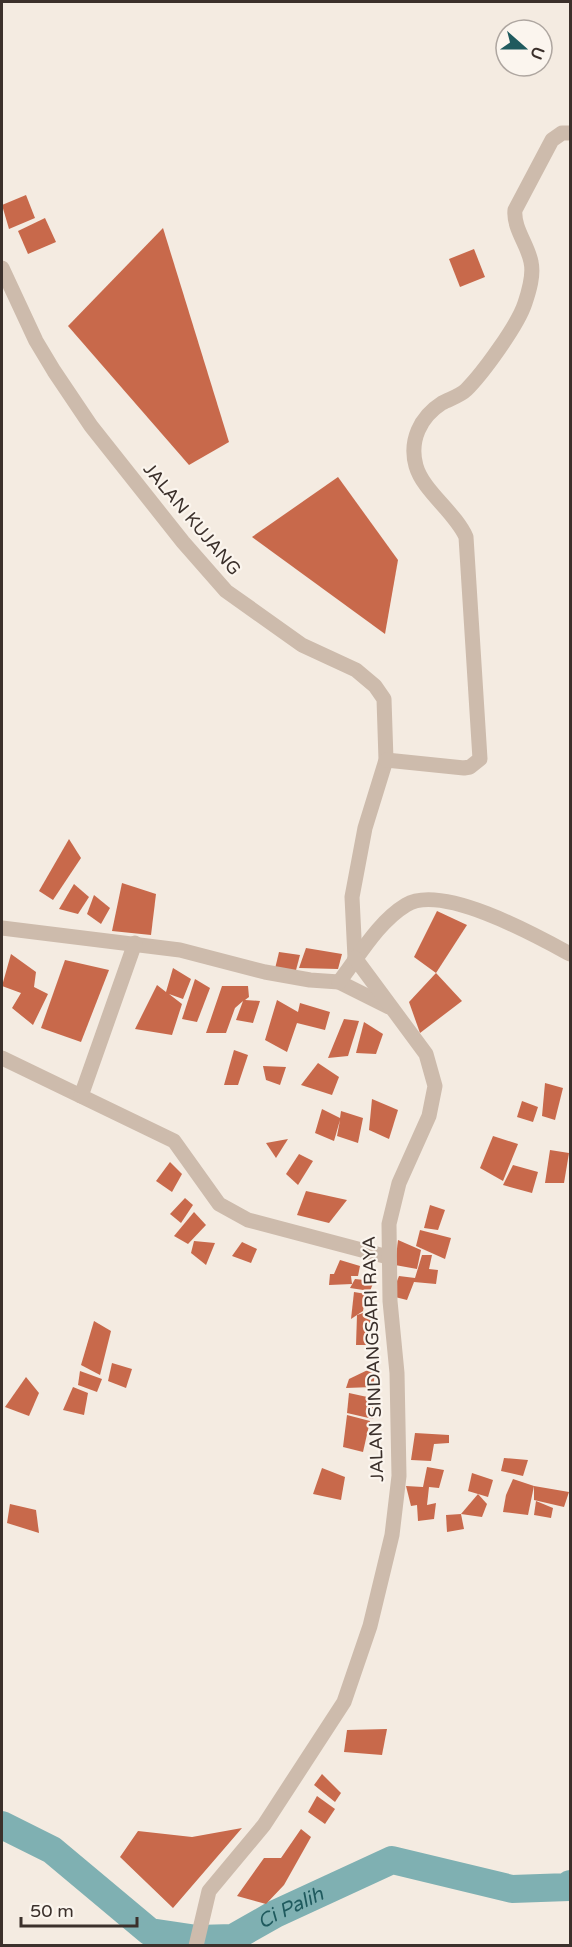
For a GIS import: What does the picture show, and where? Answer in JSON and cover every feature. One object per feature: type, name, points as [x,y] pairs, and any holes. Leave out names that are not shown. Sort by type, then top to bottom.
[{"type":"street","points":[[386,760],[464,768],[470,767],[480,759],[466,537],[458,521],[417,468],[415,443],[422,422],[441,404],[465,391],[519,316],[530,285],[532,265],[516,222],[515,210],[552,140],[562,133],[570,133]]},
{"type":"street","name":"JALAN KUJANG","points":[[2,268],[36,341],[91,426],[183,542],[226,591],[302,645],[356,669],[375,686],[384,699],[386,760],[365,828],[352,897],[355,958]]},
{"type":"street","points":[[339,981],[355,958],[398,910],[409,903],[426,900],[448,901],[492,915],[570,954]]},
{"type":"street","name":"JALAN SINDANGSARI RAYA","points":[[2,928],[180,950],[265,972],[310,980],[339,981],[395,1010]]},
{"type":"street","points":[[81,1096],[135,944]]},
{"type":"street","name":"JALAN SINDANGSARI RAYA","points":[[196,1946],[209,1891],[264,1825],[328,1731],[351,1685],[370,1626],[392,1536],[399,1476],[397,1373],[388,1257],[389,1224],[399,1183],[429,1116],[435,1086],[426,1054],[355,958]]},
{"type":"street","points":[[2,1058],[174,1141],[219,1204],[248,1220],[388,1257]]},
{"type":"building","points":[[26,195],[35,218],[9,229],[2,205]]},
{"type":"building","points":[[45,218],[56,242],[28,254],[18,231]]},
{"type":"building","points":[[163,228],[229,442],[189,465],[68,326]]},
{"type":"building","points":[[474,249],[485,277],[460,287],[449,259]]},
{"type":"building","points":[[338,477],[398,560],[385,634],[252,537]]},
{"type":"building","points":[[69,839],[81,858],[53,900],[39,891]]},
{"type":"building","points":[[122,883],[156,894],[151,935],[112,931]]},
{"type":"building","points":[[74,884],[89,897],[78,914],[59,909]]},
{"type":"building","points":[[94,895],[110,908],[101,924],[87,914]]},
{"type":"building","points":[[437,911],[467,925],[436,973],[414,957]]},
{"type":"building","points":[[306,948],[342,954],[338,969],[299,968]]},
{"type":"building","points":[[279,952],[300,955],[295,974],[274,973]]},
{"type":"building","points":[[11,954],[36,972],[34,987],[48,994],[33,1025],[12,1008],[21,993],[2,986]]},
{"type":"building","points":[[65,960],[109,970],[81,1042],[41,1028]]},
{"type":"building","points":[[173,968],[191,979],[183,999],[169,994],[182,1004],[172,1035],[135,1029],[157,985],[166,992]]},
{"type":"building","points":[[436,973],[462,1001],[420,1033],[409,1002]]},
{"type":"building","points":[[195,979],[210,988],[197,1022],[182,1019]]},
{"type":"building","points":[[222,986],[248,986],[249,997],[245,1000],[260,1001],[253,1023],[236,1020],[243,1001],[235,1008],[226,1033],[206,1033]]},
{"type":"building","points":[[277,1000],[298,1012],[300,1003],[330,1012],[325,1030],[297,1023],[287,1052],[265,1040]]},
{"type":"building","points":[[344,1019],[359,1021],[348,1056],[328,1058]]},
{"type":"building","points":[[364,1022],[383,1034],[376,1054],[356,1053]]},
{"type":"building","points":[[234,1050],[248,1055],[238,1085],[224,1085]]},
{"type":"building","points":[[318,1063],[339,1077],[332,1095],[301,1085]]},
{"type":"building","points":[[263,1066],[286,1067],[280,1085],[266,1080]]},
{"type":"building","points":[[545,1083],[563,1088],[555,1120],[542,1116]]},
{"type":"building","points":[[372,1099],[398,1110],[389,1139],[369,1130]]},
{"type":"building","points":[[522,1101],[538,1107],[533,1122],[517,1117]]},
{"type":"building","points":[[322,1109],[340,1118],[341,1111],[363,1118],[358,1143],[337,1136],[340,1120],[334,1141],[315,1133]]},
{"type":"building","points":[[493,1136],[518,1144],[503,1181],[480,1168]]},
{"type":"building","points":[[288,1139],[276,1158],[266,1143]]},
{"type":"building","points":[[550,1150],[569,1153],[564,1183],[545,1183]]},
{"type":"building","points":[[299,1154],[313,1161],[298,1185],[286,1174]]},
{"type":"building","points":[[170,1162],[182,1174],[172,1192],[156,1181]]},
{"type":"building","points":[[513,1165],[538,1172],[532,1193],[503,1185]]},
{"type":"building","points":[[306,1191],[347,1200],[329,1223],[297,1215]]},
{"type":"building","points":[[185,1198],[193,1205],[181,1223],[170,1214]]},
{"type":"building","points":[[430,1205],[445,1210],[438,1230],[424,1228]]},
{"type":"building","points":[[194,1212],[206,1225],[188,1244],[174,1236]]},
{"type":"building","points":[[420,1230],[451,1238],[445,1259],[416,1246]]},
{"type":"building","points":[[398,1240],[421,1250],[417,1269],[395,1265]]},
{"type":"building","points":[[194,1241],[215,1243],[206,1265],[191,1253]]},
{"type":"building","points":[[242,1242],[257,1249],[251,1263],[232,1256]]},
{"type":"building","points":[[422,1255],[432,1255],[429,1269],[438,1270],[436,1284],[414,1282],[407,1300],[391,1296],[399,1276],[415,1278]]},
{"type":"building","points":[[340,1260],[360,1266],[358,1276],[351,1276],[352,1284],[329,1285],[330,1274],[334,1274]]},
{"type":"building","points":[[355,1279],[374,1281],[370,1291],[350,1288]]},
{"type":"building","points":[[354,1292],[366,1294],[363,1311],[351,1319]]},
{"type":"building","points":[[372,1310],[367,1345],[356,1345],[357,1315]]},
{"type":"building","points":[[94,1321],[111,1331],[100,1375],[81,1365]]},
{"type":"building","points":[[112,1363],[132,1369],[126,1388],[108,1381]]},
{"type":"building","points":[[376,1366],[373,1387],[346,1388],[349,1379]]},
{"type":"building","points":[[80,1371],[102,1379],[97,1392],[78,1385]]},
{"type":"building","points":[[26,1377],[39,1393],[29,1416],[5,1407]]},
{"type":"building","points":[[73,1387],[88,1393],[84,1415],[63,1410]]},
{"type":"building","points":[[349,1393],[381,1400],[373,1419],[347,1413]]},
{"type":"building","points":[[347,1415],[370,1421],[363,1452],[343,1447]]},
{"type":"building","points":[[415,1433],[449,1435],[449,1443],[434,1444],[431,1461],[411,1460]]},
{"type":"building","points":[[504,1458],[528,1460],[523,1476],[501,1471]]},
{"type":"building","points":[[427,1467],[444,1470],[439,1488],[429,1487],[427,1505],[436,1503],[434,1519],[418,1521],[417,1505],[411,1506],[406,1486],[423,1487]]},
{"type":"building","points":[[322,1468],[345,1477],[341,1500],[313,1494]]},
{"type":"building","points":[[472,1473],[493,1480],[488,1497],[468,1491]]},
{"type":"building","points":[[513,1479],[534,1486],[528,1515],[503,1512],[506,1495]]},
{"type":"building","points":[[534,1486],[569,1492],[564,1507],[534,1500]]},
{"type":"building","points":[[478,1494],[487,1504],[482,1517],[461,1514]]},
{"type":"building","points":[[536,1501],[553,1508],[551,1518],[534,1515]]},
{"type":"building","points":[[10,1504],[36,1510],[39,1533],[7,1523]]},
{"type":"building","points":[[461,1514],[464,1529],[447,1532],[446,1515]]},
{"type":"building","points":[[387,1729],[382,1755],[344,1752],[347,1730]]},
{"type":"building","points":[[322,1774],[341,1793],[335,1802],[314,1785]]},
{"type":"building","points":[[317,1796],[335,1809],[325,1824],[308,1812]]},
{"type":"building","points":[[242,1828],[173,1908],[120,1857],[138,1831],[192,1837]]},
{"type":"building","points":[[301,1829],[311,1837],[284,1885],[266,1904],[237,1896],[264,1858],[281,1858]]},
{"type":"waterway","name":"Ci Palih","points":[[2,1825],[52,1850],[150,1932],[197,1939],[233,1938],[275,1914],[392,1860],[512,1889],[569,1887],[570,1884]]}]
